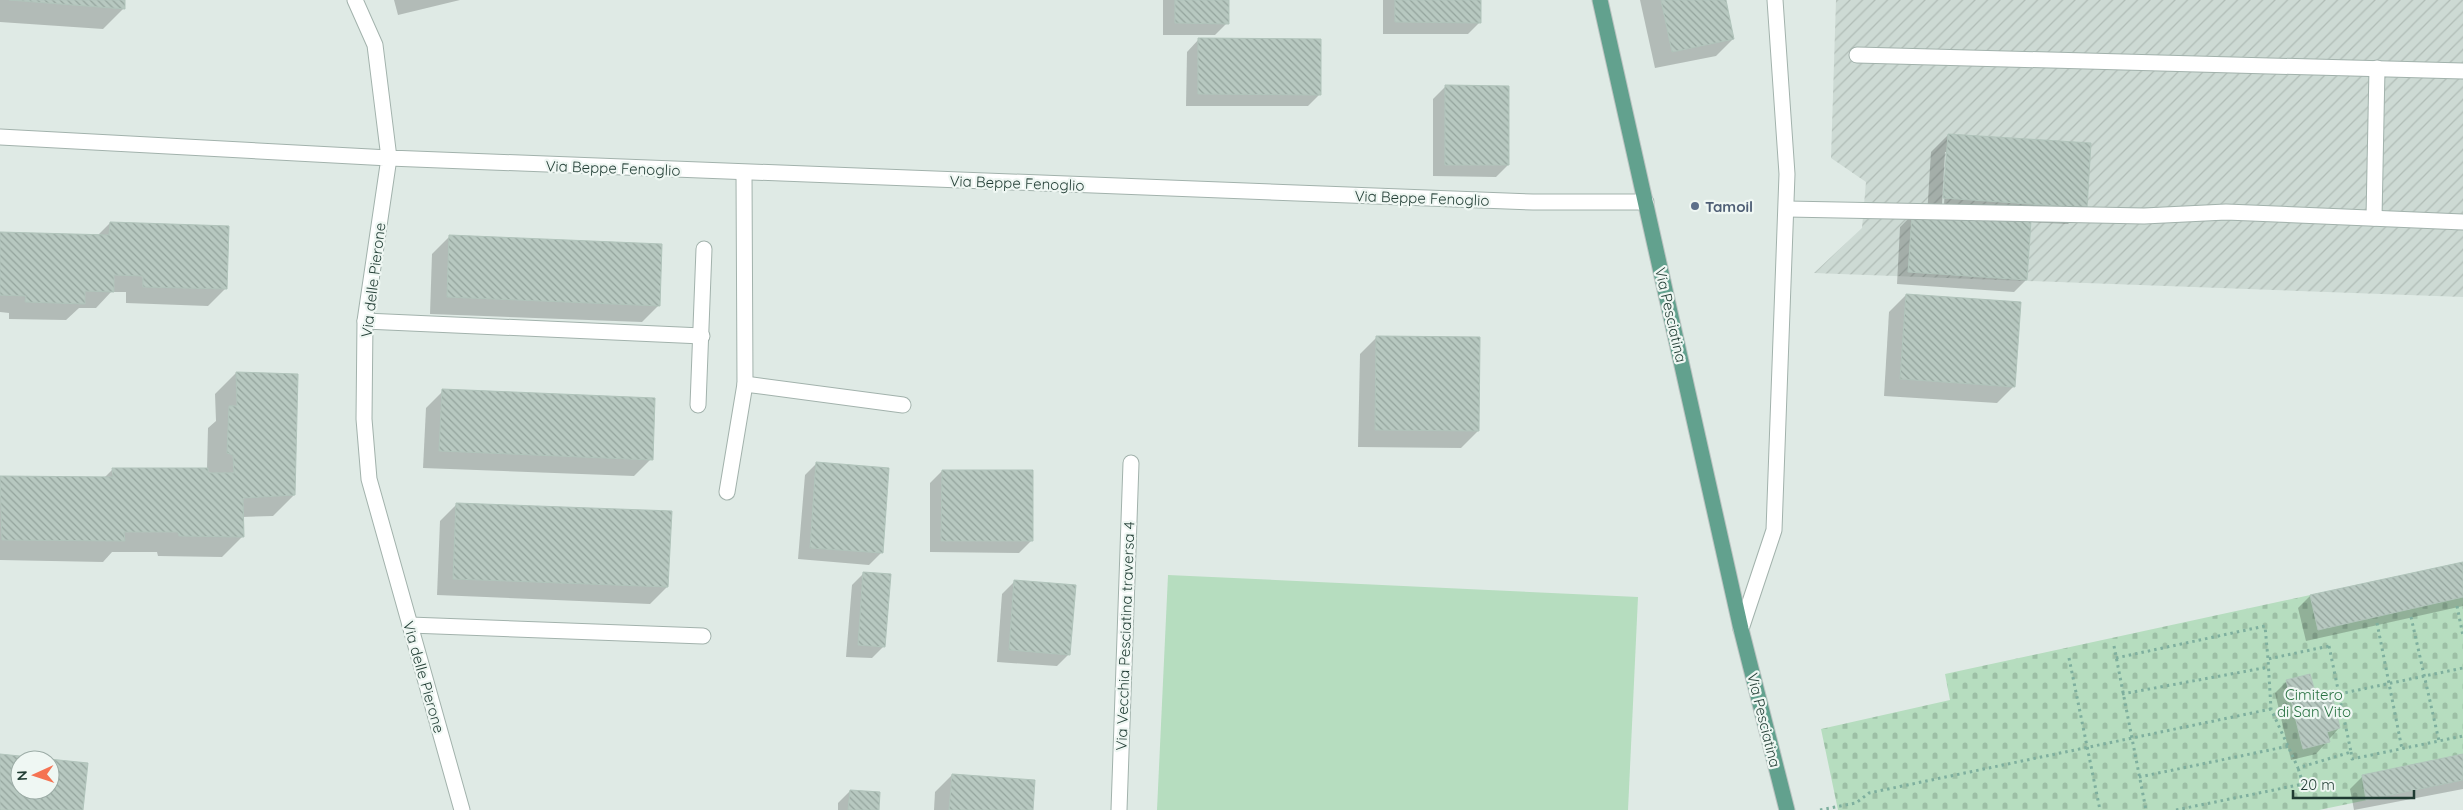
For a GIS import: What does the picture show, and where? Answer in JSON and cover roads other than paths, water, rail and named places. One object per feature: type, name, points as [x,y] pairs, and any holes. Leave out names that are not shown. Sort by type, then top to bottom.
[{"type":"main road","name":"Via Pesciatina","points":[[1600,0],[1741,630],[1787,810]]},
{"type":"street","name":"Via delle Pierone","points":[[355,0],[375,45],[389,158],[366,321],[364,419],[369,479],[462,810]]},
{"type":"street","points":[[1741,630],[1774,530],[1787,174],[1775,0]]},
{"type":"street","points":[[1857,55],[2463,70]]},
{"type":"street","points":[[2374,218],[2377,68]]},
{"type":"street","points":[[0,137],[389,158]]},
{"type":"street","name":"Via Beppe Fenoglio","points":[[389,158],[744,174],[1523,202],[1646,202]]},
{"type":"street","points":[[727,492],[745,384],[744,174]]},
{"type":"street","points":[[1786,209],[2144,216],[2226,212],[2463,222]]},
{"type":"street","points":[[698,405],[704,249]]},
{"type":"street","points":[[366,321],[702,336]]},
{"type":"street","points":[[745,384],[903,405]]},
{"type":"street","name":"Via Vecchia Pesciatina traversa 4","points":[[1119,810],[1131,463]]},
{"type":"street","points":[[410,625],[703,636]]},
{"type":"place","name":"Tamoil","points":[[1695,206]]},
{"type":"park label","name":"Cimitero di San Vito","points":[[2314,702]]}]
